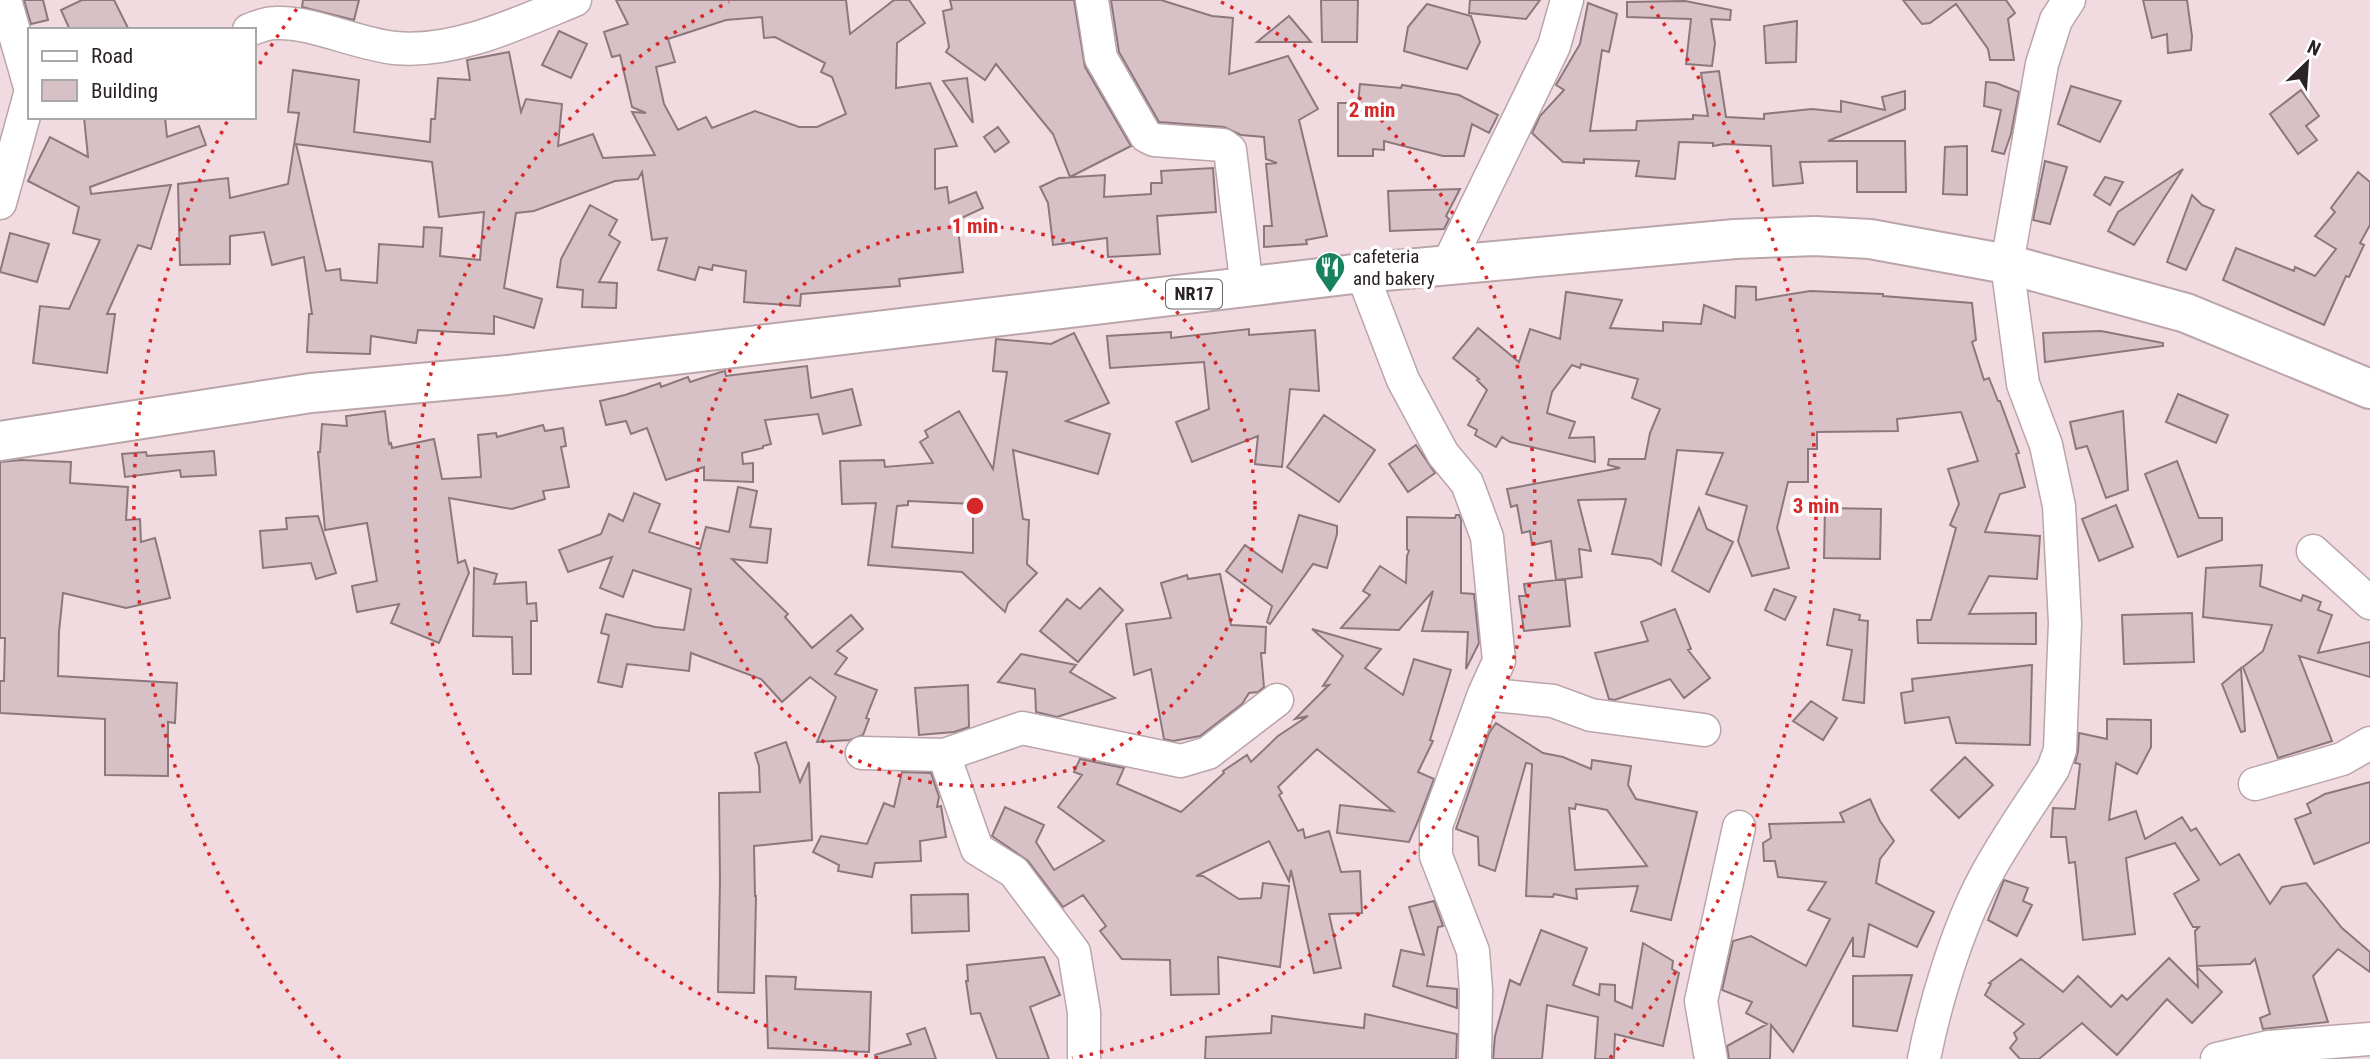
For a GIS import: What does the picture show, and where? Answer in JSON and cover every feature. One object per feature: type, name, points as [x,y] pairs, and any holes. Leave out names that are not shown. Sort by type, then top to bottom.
[{"type":"main road","name":"NR17","points":[[0,441],[312,393],[508,375],[1362,273],[1735,239],[1815,236],[1870,239],[2007,264],[2186,313],[2370,389]]},
{"type":"street","points":[[5,0],[28,80]]},
{"type":"street","points":[[256,28],[298,12],[366,44],[399,48],[439,45],[494,33],[575,0]]},
{"type":"street","points":[[1092,0],[1101,58],[1146,136],[1154,141],[1223,145],[1230,150],[1247,288]]},
{"type":"street","points":[[1447,266],[1554,46],[1567,0]]},
{"type":"street","points":[[1924,1059],[1931,1024],[1960,937],[1984,879],[2053,769],[2060,750],[2065,622],[2059,506],[2046,445],[2023,383],[2007,264],[2042,64],[2056,20],[2069,0]]},
{"type":"street","points":[[0,203],[28,101]]},
{"type":"street","points":[[1362,273],[1403,380],[1443,454],[1467,483],[1487,537],[1499,661],[1484,694],[1436,826],[1436,856],[1473,951],[1476,989],[1475,1059]]},
{"type":"street","points":[[2313,551],[2370,603]]},
{"type":"street","points":[[1484,694],[1553,701],[1591,715],[1704,730]]},
{"type":"street","points":[[862,753],[944,755],[1022,728],[1181,761],[1208,753],[1276,700]]},
{"type":"street","points":[[2255,784],[2342,759],[2370,743]]},
{"type":"street","points":[[944,755],[977,849],[1014,872],[1074,953],[1084,1012],[1084,1059]]},
{"type":"street","points":[[1711,1059],[1701,1001],[1738,827]]},
{"type":"street","points":[[2217,1059],[2268,1047],[2370,1039]]},
{"type":"building","points":[[24,0],[43,0],[48,20],[31,24]]},
{"type":"building","points":[[82,0],[114,0],[128,28],[69,28],[61,10]]},
{"type":"building","points":[[303,0],[359,0],[354,20],[302,7]]},
{"type":"building","points":[[616,0],[846,0],[850,34],[894,0],[909,0],[925,23],[897,43],[896,88],[930,83],[957,146],[935,149],[935,189],[947,187],[949,203],[976,192],[983,208],[957,220],[963,272],[899,279],[900,286],[801,294],[800,306],[744,302],[746,271],[713,265],[712,270],[699,267],[695,280],[658,270],[667,238],[652,240],[642,172],[638,179],[615,181],[534,211],[516,213],[504,288],[542,299],[534,328],[494,316],[494,334],[418,330],[416,343],[371,336],[370,354],[307,352],[309,314],[312,314],[304,257],[272,265],[264,232],[230,236],[230,264],[180,265],[178,184],[228,178],[230,198],[288,184],[299,113],[288,112],[293,70],[359,80],[354,132],[430,142],[431,119],[435,119],[438,78],[470,80],[467,60],[509,52],[521,112],[526,99],[562,104],[558,146],[593,134],[603,158],[655,155],[632,112],[646,113],[632,107],[620,55],[612,57],[604,32],[628,24]],"holes":[[[762,17],[764,38],[775,37],[825,63],[821,72],[832,77],[846,114],[817,127],[799,127],[755,111],[712,128],[706,117],[678,130],[664,104],[656,67],[675,62],[668,39],[726,20]],[[296,144],[432,162],[439,217],[484,212],[480,260],[440,256],[442,228],[424,227],[423,247],[379,244],[377,283],[341,280],[340,269],[326,271]]]},
{"type":"building","points":[[950,0],[1074,0],[1085,67],[1131,146],[1070,177],[1053,134],[996,64],[985,80],[946,52],[949,47],[943,11],[952,9]]},
{"type":"building","points":[[1111,0],[1161,0],[1212,16],[1233,18],[1229,74],[1288,56],[1318,109],[1299,120],[1327,236],[1306,240],[1307,244],[1264,247],[1264,226],[1272,226],[1266,164],[1277,163],[1266,159],[1264,137],[1241,135],[1224,127],[1159,122],[1119,52]]},
{"type":"building","points":[[1321,0],[1358,0],[1357,42],[1322,42]]},
{"type":"building","points":[[1470,0],[1540,0],[1526,19],[1469,13]]},
{"type":"building","points":[[1903,0],[2006,0],[2015,13],[2008,19],[2014,60],[1990,60],[1988,49],[1956,4],[1930,23],[1922,24]]},
{"type":"building","points":[[2143,0],[2187,0],[2192,36],[2191,50],[2168,53],[2167,34],[2152,38]]},
{"type":"building","points":[[1685,1],[1731,10],[1730,20],[1711,19],[1715,43],[1712,66],[1686,64],[1691,19],[1627,17],[1627,2]]},
{"type":"building","points":[[1588,3],[1617,14],[1609,52],[1602,50],[1590,131],[1636,130],[1637,121],[1708,116],[1701,73],[1719,71],[1726,117],[1764,119],[1764,114],[1812,109],[1841,112],[1841,101],[1885,110],[1882,97],[1905,91],[1905,109],[1828,141],[1905,141],[1906,192],[1857,192],[1857,161],[1800,162],[1803,183],[1773,186],[1771,146],[1713,146],[1713,143],[1679,142],[1675,179],[1636,176],[1639,161],[1584,159],[1584,163],[1563,162],[1532,133],[1540,116],[1564,90],[1556,85],[1580,44]]},
{"type":"building","points":[[1427,4],[1471,16],[1480,42],[1467,69],[1404,51],[1408,27]]},
{"type":"building","points":[[1289,16],[1311,42],[1257,42]]},
{"type":"building","points":[[1797,21],[1796,62],[1766,63],[1764,26]]},
{"type":"building","points":[[559,31],[587,44],[571,78],[542,65]]},
{"type":"building","points":[[967,78],[973,123],[943,81]]},
{"type":"building","points":[[1986,82],[2019,92],[2011,134],[2004,154],[1992,151],[2001,110],[1984,106]]},
{"type":"building","points":[[1360,84],[1401,88],[1402,85],[1459,95],[1498,115],[1489,133],[1472,124],[1464,156],[1443,156],[1384,141],[1384,150],[1373,149],[1373,156],[1338,156],[1338,103],[1358,103]]},
{"type":"building","points":[[2071,86],[2121,101],[2100,142],[2058,124]]},
{"type":"building","points":[[2301,90],[2319,116],[2306,126],[2317,140],[2298,154],[2270,114]]},
{"type":"building","points":[[84,119],[165,119],[167,137],[199,126],[206,145],[90,187],[91,194],[171,185],[151,249],[138,245],[107,314],[115,314],[107,373],[33,363],[40,306],[69,309],[100,240],[73,233],[79,207],[28,181],[50,137],[88,157]]},
{"type":"building","points":[[998,127],[1009,142],[995,152],[984,137]]},
{"type":"building","points":[[1967,146],[1967,195],[1943,194],[1945,147]]},
{"type":"building","points":[[2045,161],[2067,167],[2050,224],[2033,220]]},
{"type":"building","points":[[1213,168],[1216,212],[1157,216],[1160,254],[1108,257],[1107,238],[1053,245],[1048,203],[1040,187],[1059,178],[1105,175],[1104,197],[1151,194],[1151,183],[1162,183],[1161,171]]},
{"type":"building","points":[[2183,169],[2134,245],[2108,231],[2118,212]]},
{"type":"building","points":[[2358,172],[2370,182],[2370,225],[2360,243],[2364,245],[2349,277],[2346,276],[2324,325],[2223,280],[2236,248],[2294,271],[2295,267],[2315,276],[2336,249],[2315,236],[2335,212],[2331,208]]},
{"type":"building","points":[[2105,177],[2123,182],[2110,205],[2094,195]]},
{"type":"building","points":[[1460,189],[1446,216],[1449,219],[1444,229],[1390,231],[1388,191]]},
{"type":"building","points":[[2192,195],[2202,205],[2214,210],[2186,270],[2167,262]]},
{"type":"building","points":[[590,205],[617,220],[609,235],[620,242],[599,282],[617,283],[616,308],[582,307],[583,290],[557,287],[561,259]]},
{"type":"building","points":[[10,233],[49,244],[37,282],[0,272]]},
{"type":"building","points":[[1736,286],[1756,287],[1756,300],[1810,291],[1883,294],[1972,303],[1976,340],[1972,342],[1984,380],[1989,378],[2000,401],[2019,453],[2016,454],[2025,487],[2000,494],[1985,532],[2040,536],[2037,579],[1989,576],[1969,614],[2036,613],[2036,644],[1918,643],[1917,620],[1931,620],[1956,528],[1950,525],[1959,504],[1948,469],[1978,461],[1961,412],[1897,419],[1898,431],[1817,432],[1817,449],[1808,449],[1808,482],[1788,482],[1777,528],[1789,568],[1752,576],[1738,541],[1747,506],[1706,494],[1723,453],[1677,450],[1661,565],[1651,559],[1612,554],[1626,499],[1578,500],[1591,551],[1579,549],[1582,577],[1556,580],[1551,541],[1532,545],[1530,531],[1522,533],[1517,505],[1511,507],[1507,489],[1620,468],[1608,465],[1609,459],[1645,459],[1650,433],[1660,409],[1632,398],[1638,379],[1581,364],[1580,368],[1572,365],[1552,392],[1547,413],[1575,422],[1569,438],[1594,437],[1595,462],[1510,442],[1502,437],[1496,447],[1475,435],[1477,430],[1468,425],[1487,390],[1477,380],[1479,379],[1453,358],[1478,328],[1519,362],[1530,329],[1560,339],[1566,292],[1622,300],[1610,328],[1663,331],[1663,322],[1701,324],[1704,305],[1735,318]]},
{"type":"building","points":[[1249,329],[1249,335],[1315,330],[1319,391],[1290,389],[1282,467],[1255,464],[1258,436],[1192,462],[1176,422],[1209,409],[1204,362],[1110,368],[1107,336],[1171,332],[1171,338]]},
{"type":"building","points":[[2101,331],[2163,343],[2163,346],[2045,362],[2043,333]]},
{"type":"building","points":[[1074,333],[1109,403],[1066,421],[1110,434],[1098,474],[1013,450],[1023,519],[1029,520],[1027,564],[1037,573],[1008,603],[1005,612],[962,572],[868,565],[876,503],[842,504],[840,461],[884,460],[885,467],[933,463],[920,442],[928,437],[925,431],[959,411],[993,469],[1007,372],[993,371],[996,339],[1051,344]],"holes":[[[908,501],[973,504],[973,553],[892,547],[897,506],[908,505]]]},
{"type":"building","points":[[807,366],[811,398],[852,389],[861,425],[823,434],[818,414],[765,420],[771,444],[742,453],[743,464],[753,463],[753,482],[704,480],[704,467],[666,480],[647,428],[631,434],[626,421],[606,425],[600,401],[660,383],[661,387],[688,377],[690,382],[725,371],[726,376]]},
{"type":"building","points":[[2178,394],[2228,415],[2216,443],[2166,422]]},
{"type":"building","points":[[385,411],[389,444],[391,443],[392,448],[434,439],[442,479],[481,477],[478,435],[496,433],[497,437],[543,425],[545,431],[563,428],[566,446],[561,447],[569,487],[543,491],[545,499],[512,509],[449,498],[458,563],[465,560],[469,573],[439,643],[391,623],[399,604],[357,612],[352,586],[377,581],[367,523],[325,530],[318,452],[322,424],[347,426],[346,416]]},
{"type":"building","points":[[2123,411],[2128,490],[2106,498],[2087,446],[2076,449],[2070,422]]},
{"type":"building","points":[[1324,415],[1375,450],[1339,502],[1287,467]]},
{"type":"building","points":[[1416,445],[1435,473],[1408,492],[1389,464]]},
{"type":"building","points":[[214,451],[216,475],[181,477],[180,470],[125,477],[122,454],[146,452],[147,456]]},
{"type":"building","points":[[2177,461],[2199,518],[2222,518],[2222,540],[2178,557],[2145,474]]},
{"type":"building","points":[[0,462],[71,462],[70,483],[128,487],[126,520],[140,519],[141,542],[155,538],[170,598],[126,608],[63,593],[58,676],[177,683],[175,723],[168,722],[168,776],[105,775],[105,719],[0,713],[0,681],[4,681],[5,638],[0,638]]},
{"type":"building","points":[[738,487],[757,491],[750,527],[771,529],[767,563],[732,559],[788,614],[785,617],[812,648],[851,615],[863,629],[837,651],[847,658],[835,674],[877,690],[866,718],[869,719],[863,735],[850,740],[817,742],[836,697],[810,677],[782,702],[761,679],[691,653],[689,671],[627,664],[622,687],[598,682],[609,635],[601,633],[606,614],[655,627],[684,630],[691,589],[633,570],[623,597],[600,588],[612,557],[568,572],[559,550],[601,534],[609,514],[623,521],[634,493],[660,504],[649,532],[700,549],[706,527],[729,532]]},
{"type":"building","points":[[2116,505],[2133,547],[2099,561],[2082,519]]},
{"type":"building","points":[[1699,508],[1707,529],[1733,542],[1709,592],[1672,571]]},
{"type":"building","points":[[1825,508],[1881,509],[1880,559],[1824,558]]},
{"type":"building","points":[[1299,515],[1337,526],[1337,534],[1327,568],[1313,564],[1270,624],[1267,622],[1272,606],[1226,571],[1245,545],[1282,572]]},
{"type":"building","points":[[1459,515],[1461,520],[1461,593],[1474,594],[1479,643],[1466,669],[1468,632],[1422,631],[1433,591],[1399,630],[1341,628],[1370,595],[1363,591],[1380,566],[1406,583],[1409,551],[1407,517],[1455,518]]},
{"type":"building","points":[[318,516],[336,573],[316,579],[311,563],[263,568],[260,531],[287,529],[286,518]]},
{"type":"building","points":[[2262,565],[2260,586],[2301,601],[2303,595],[2321,602],[2318,610],[2332,615],[2318,653],[2370,642],[2370,677],[2299,656],[2332,741],[2278,758],[2243,667],[2263,651],[2272,625],[2203,617],[2206,568]]},
{"type":"building","points":[[474,568],[497,574],[494,584],[526,582],[527,604],[536,603],[537,621],[531,621],[531,674],[513,674],[512,637],[473,636]]},
{"type":"building","points":[[1220,574],[1231,625],[1266,627],[1265,653],[1261,653],[1264,687],[1258,692],[1249,693],[1242,704],[1200,736],[1173,741],[1164,739],[1151,669],[1134,675],[1126,624],[1171,618],[1161,583],[1187,575],[1188,579]]},
{"type":"building","points":[[1565,579],[1570,626],[1524,631],[1519,596],[1526,596],[1524,584]]},
{"type":"building","points":[[1100,588],[1123,610],[1078,662],[1040,631],[1067,599],[1080,609]]},
{"type":"building","points":[[1774,589],[1796,597],[1785,620],[1765,610]]},
{"type":"building","points":[[1675,609],[1691,649],[1688,650],[1710,678],[1684,698],[1670,679],[1615,700],[1609,699],[1595,653],[1648,641],[1641,622]]},
{"type":"building","points":[[1834,609],[1860,615],[1859,620],[1868,621],[1864,703],[1843,700],[1852,650],[1827,645]]},
{"type":"building","points":[[2192,613],[2194,662],[2124,664],[2122,615]]},
{"type":"building","points":[[1312,629],[1381,649],[1365,668],[1403,695],[1414,659],[1451,670],[1430,740],[1433,741],[1418,772],[1434,779],[1418,821],[1409,842],[1337,833],[1340,805],[1393,811],[1317,749],[1278,787],[1282,793],[1279,795],[1298,831],[1303,829],[1305,838],[1329,831],[1341,872],[1360,871],[1362,913],[1329,914],[1341,968],[1314,973],[1291,870],[1289,881],[1269,841],[1196,876],[1203,876],[1239,899],[1261,898],[1263,883],[1289,886],[1280,967],[1218,957],[1219,994],[1171,995],[1170,960],[1122,959],[1100,931],[1106,926],[1083,895],[1063,907],[1028,861],[992,836],[1005,807],[1044,825],[1036,842],[1054,870],[1104,841],[1058,807],[1082,775],[1074,772],[1080,759],[1124,768],[1117,784],[1181,812],[1224,773],[1223,771],[1247,755],[1251,762],[1278,736],[1308,716],[1295,719],[1329,685],[1323,686],[1343,656]]},
{"type":"building","points":[[1021,654],[1076,665],[1070,672],[1115,698],[1057,717],[1036,712],[1035,689],[998,682]]},
{"type":"building","points":[[2032,665],[2030,745],[1956,743],[1949,717],[1905,723],[1901,693],[1913,691],[1912,679]]},
{"type":"building","points":[[2241,668],[2245,731],[2241,732],[2222,684]]},
{"type":"building","points":[[968,685],[969,727],[954,732],[919,735],[915,688]]},
{"type":"building","points":[[1811,701],[1837,718],[1823,740],[1793,721]]},
{"type":"building","points":[[2107,719],[2151,720],[2151,747],[2137,774],[2116,763],[2109,820],[2136,811],[2145,839],[2182,817],[2191,831],[2196,828],[2220,865],[2239,854],[2270,904],[2282,887],[2306,883],[2342,928],[2370,952],[2370,972],[2338,949],[2313,976],[2328,1022],[2263,1029],[2260,1018],[2270,1014],[2255,959],[2250,964],[2197,966],[2195,931],[2199,927],[2193,927],[2174,894],[2199,880],[2175,843],[2126,858],[2135,934],[2083,940],[2075,862],[2069,863],[2066,837],[2051,837],[2053,808],[2075,809],[2080,764],[2075,763],[2079,733],[2107,739]]},
{"type":"building","points":[[1496,723],[1543,753],[1563,757],[1591,769],[1592,760],[1631,766],[1628,785],[1636,799],[1697,812],[1671,920],[1631,911],[1638,886],[1576,889],[1577,899],[1554,894],[1553,897],[1526,896],[1532,764],[1526,763],[1495,871],[1479,865],[1478,837],[1456,829],[1489,733]],"holes":[[[1576,804],[1607,810],[1647,866],[1575,870],[1569,808],[1575,809]]]},
{"type":"building","points":[[786,742],[800,782],[809,762],[812,840],[754,846],[754,993],[718,992],[719,793],[760,792],[759,766],[755,753]]},
{"type":"building","points":[[1965,757],[1993,785],[1959,818],[1931,790]]},
{"type":"building","points":[[902,772],[931,773],[939,797],[937,807],[941,806],[946,837],[920,841],[921,861],[875,863],[872,877],[838,871],[839,865],[813,852],[821,836],[867,844],[884,803],[894,807]]},
{"type":"building","points":[[2370,782],[2370,842],[2314,864],[2295,819],[2311,813],[2307,804],[2325,794]]},
{"type":"building","points":[[1870,799],[1880,821],[1894,841],[1880,859],[1876,883],[1934,912],[1917,947],[1869,924],[1864,957],[1853,956],[1853,937],[1793,1052],[1771,1025],[1770,1059],[1729,1059],[1727,1046],[1767,1024],[1746,1013],[1752,1002],[1722,990],[1733,941],[1751,936],[1806,966],[1830,919],[1808,910],[1826,882],[1778,877],[1775,861],[1764,861],[1763,843],[1771,838],[1769,824],[1844,822],[1840,813]]},
{"type":"building","points":[[2004,880],[2028,888],[2023,901],[2032,905],[2017,936],[1988,920]]},
{"type":"building","points":[[968,894],[969,931],[912,933],[911,895]]},
{"type":"building","points":[[1434,901],[1443,926],[1438,927],[1427,986],[1457,989],[1457,1008],[1393,986],[1401,950],[1424,955],[1409,907]]},
{"type":"building","points":[[1541,930],[1587,948],[1573,985],[1599,995],[1600,984],[1615,985],[1615,1001],[1632,1008],[1643,943],[1673,961],[1672,969],[1679,973],[1663,1046],[1615,1034],[1614,1059],[1595,1059],[1598,1017],[1547,1005],[1542,1059],[1493,1059],[1495,1036],[1510,980],[1520,985]]},
{"type":"building","points":[[1044,957],[1060,995],[1030,1007],[1049,1059],[997,1059],[980,1013],[971,1014],[966,981],[967,965]]},
{"type":"building","points":[[2169,958],[2198,987],[2197,967],[2222,992],[2192,1023],[2167,999],[2117,1055],[2082,1023],[2039,1059],[2020,1059],[2010,1048],[2017,1039],[2014,1033],[2024,1024],[1985,995],[1991,984],[1989,983],[2021,959],[2063,992],[2078,976],[2111,1007],[2122,995],[2127,1000]]},
{"type":"building","points":[[1912,975],[1897,1031],[1853,1026],[1853,976]]},
{"type":"building","points":[[766,976],[796,977],[795,989],[871,992],[869,1052],[768,1048]]},
{"type":"building","points":[[1365,1014],[1457,1034],[1456,1059],[1205,1059],[1206,1037],[1271,1033],[1272,1016],[1364,1028]]},
{"type":"building","points":[[925,1028],[936,1059],[876,1059],[875,1055],[911,1044],[907,1034]]},
{"type":"place","name":"cafeteria and bakery","points":[[1330,294]]}]
